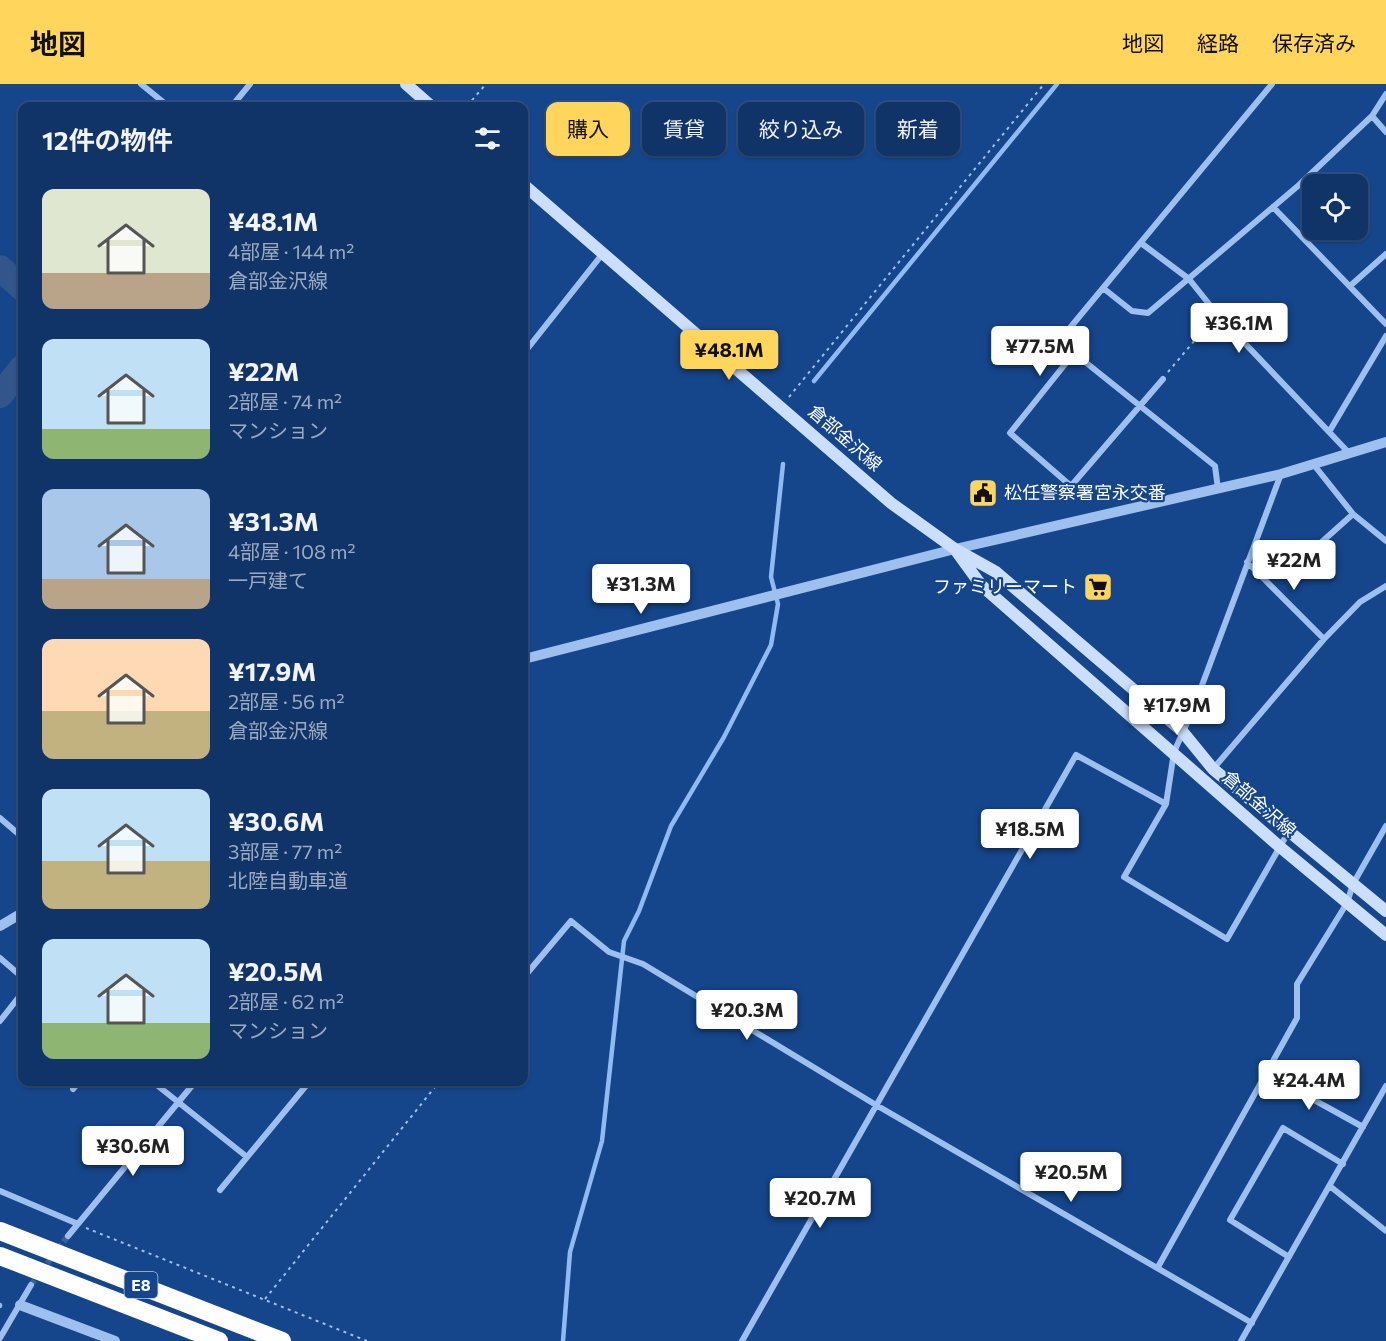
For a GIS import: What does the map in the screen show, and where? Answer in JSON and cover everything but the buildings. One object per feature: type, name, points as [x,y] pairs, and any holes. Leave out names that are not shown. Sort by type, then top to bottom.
[{"type":"highway","name":"E8","points":[[0,1231],[282,1341]]},
{"type":"highway","name":"E8","points":[[0,1256],[219,1341]]},
{"type":"main road","points":[[406,84],[426,102]]},
{"type":"main road","name":"倉部金沢線","points":[[528,188],[891,503],[955,549],[996,572],[1182,731],[1213,769],[1386,911]]},
{"type":"main road","name":"倉部金沢線","points":[[955,549],[981,585],[1280,847],[1386,935]]},
{"type":"street","points":[[141,84],[163,102]]},
{"type":"street","points":[[235,102],[250,84]]},
{"type":"street","points":[[1069,329],[1272,84]]},
{"type":"street","points":[[1103,288],[1132,311],[1148,313],[1273,207],[1372,116],[1386,94]]},
{"type":"street","points":[[1372,116],[1386,132]]},
{"type":"street","points":[[1273,207],[1386,324]]},
{"type":"street","points":[[1141,243],[1189,279],[1217,314],[1350,453]]},
{"type":"street","points":[[528,348],[604,252]]},
{"type":"street","points":[[1350,286],[1386,254]]},
{"type":"street","points":[[1329,432],[1386,336]]},
{"type":"street","points":[[1163,379],[1139,407],[1071,486],[1010,433],[1074,353],[1139,407],[1215,466],[1218,489]]},
{"type":"street","points":[[528,658],[955,549],[1281,474],[1386,442]]},
{"type":"street","points":[[1314,465],[1353,514],[1386,541]]},
{"type":"street","points":[[1281,474],[1246,562],[1192,712],[1173,752],[1166,804],[1124,877],[1227,939],[1290,830]]},
{"type":"street","points":[[1262,576],[1295,574],[1315,548],[1353,514]]},
{"type":"street","points":[[1246,562],[1324,639]]},
{"type":"street","points":[[1213,769],[1324,639],[1360,602],[1386,586]]},
{"type":"street","points":[[741,1341],[1076,755],[1166,804]]},
{"type":"street","points":[[0,818],[18,834]]},
{"type":"street","points":[[1158,1267],[1297,1018],[1297,984],[1347,903],[1353,884],[1386,825]]},
{"type":"street","points":[[0,926],[18,915]]},
{"type":"street","points":[[528,972],[570,921],[609,952],[643,964],[876,1105],[1251,1323]]},
{"type":"street","points":[[0,958],[18,974]]},
{"type":"street","points":[[0,1021],[18,998]]},
{"type":"street","points":[[1267,1074],[1364,1127]]},
{"type":"street","points":[[158,1086],[247,1157]]},
{"type":"street","points":[[68,1236],[192,1086]]},
{"type":"street","points":[[220,1190],[306,1086]]},
{"type":"street","points":[[1241,1341],[1386,1086]]},
{"type":"street","points":[[1289,1257],[1230,1220],[1283,1128],[1343,1164]]},
{"type":"street","points":[[1330,1187],[1386,1231]]},
{"type":"street","points":[[0,1191],[78,1224]]},
{"type":"street","points":[[0,1338],[32,1285]]},
{"type":"street","points":[[20,1305],[115,1341]]},
{"type":"path","points":[[470,102],[486,84]]},
{"type":"path","points":[[781,406],[1044,84]]},
{"type":"path","points":[[1163,379],[1217,314]]},
{"type":"path","points":[[265,1299],[436,1086]]},
{"type":"path","points":[[78,1224],[367,1341]]},
{"type":"waterway","points":[[814,381],[1057,84]]},
{"type":"waterway","points":[[0,268],[18,284]]},
{"type":"waterway","points":[[0,395],[18,373]]},
{"type":"waterway","points":[[563,1341],[570,1252],[602,1141],[624,941],[639,911],[671,826],[724,737],[771,645],[778,604],[771,577],[783,464]]},
{"type":"tunnel","points":[[31,1285],[68,1236]]},
{"type":"place","name":"松任警察署宮永交番","points":[[983,493]]},
{"type":"place","name":"ファミリーマート","points":[[1098,587]]}]
